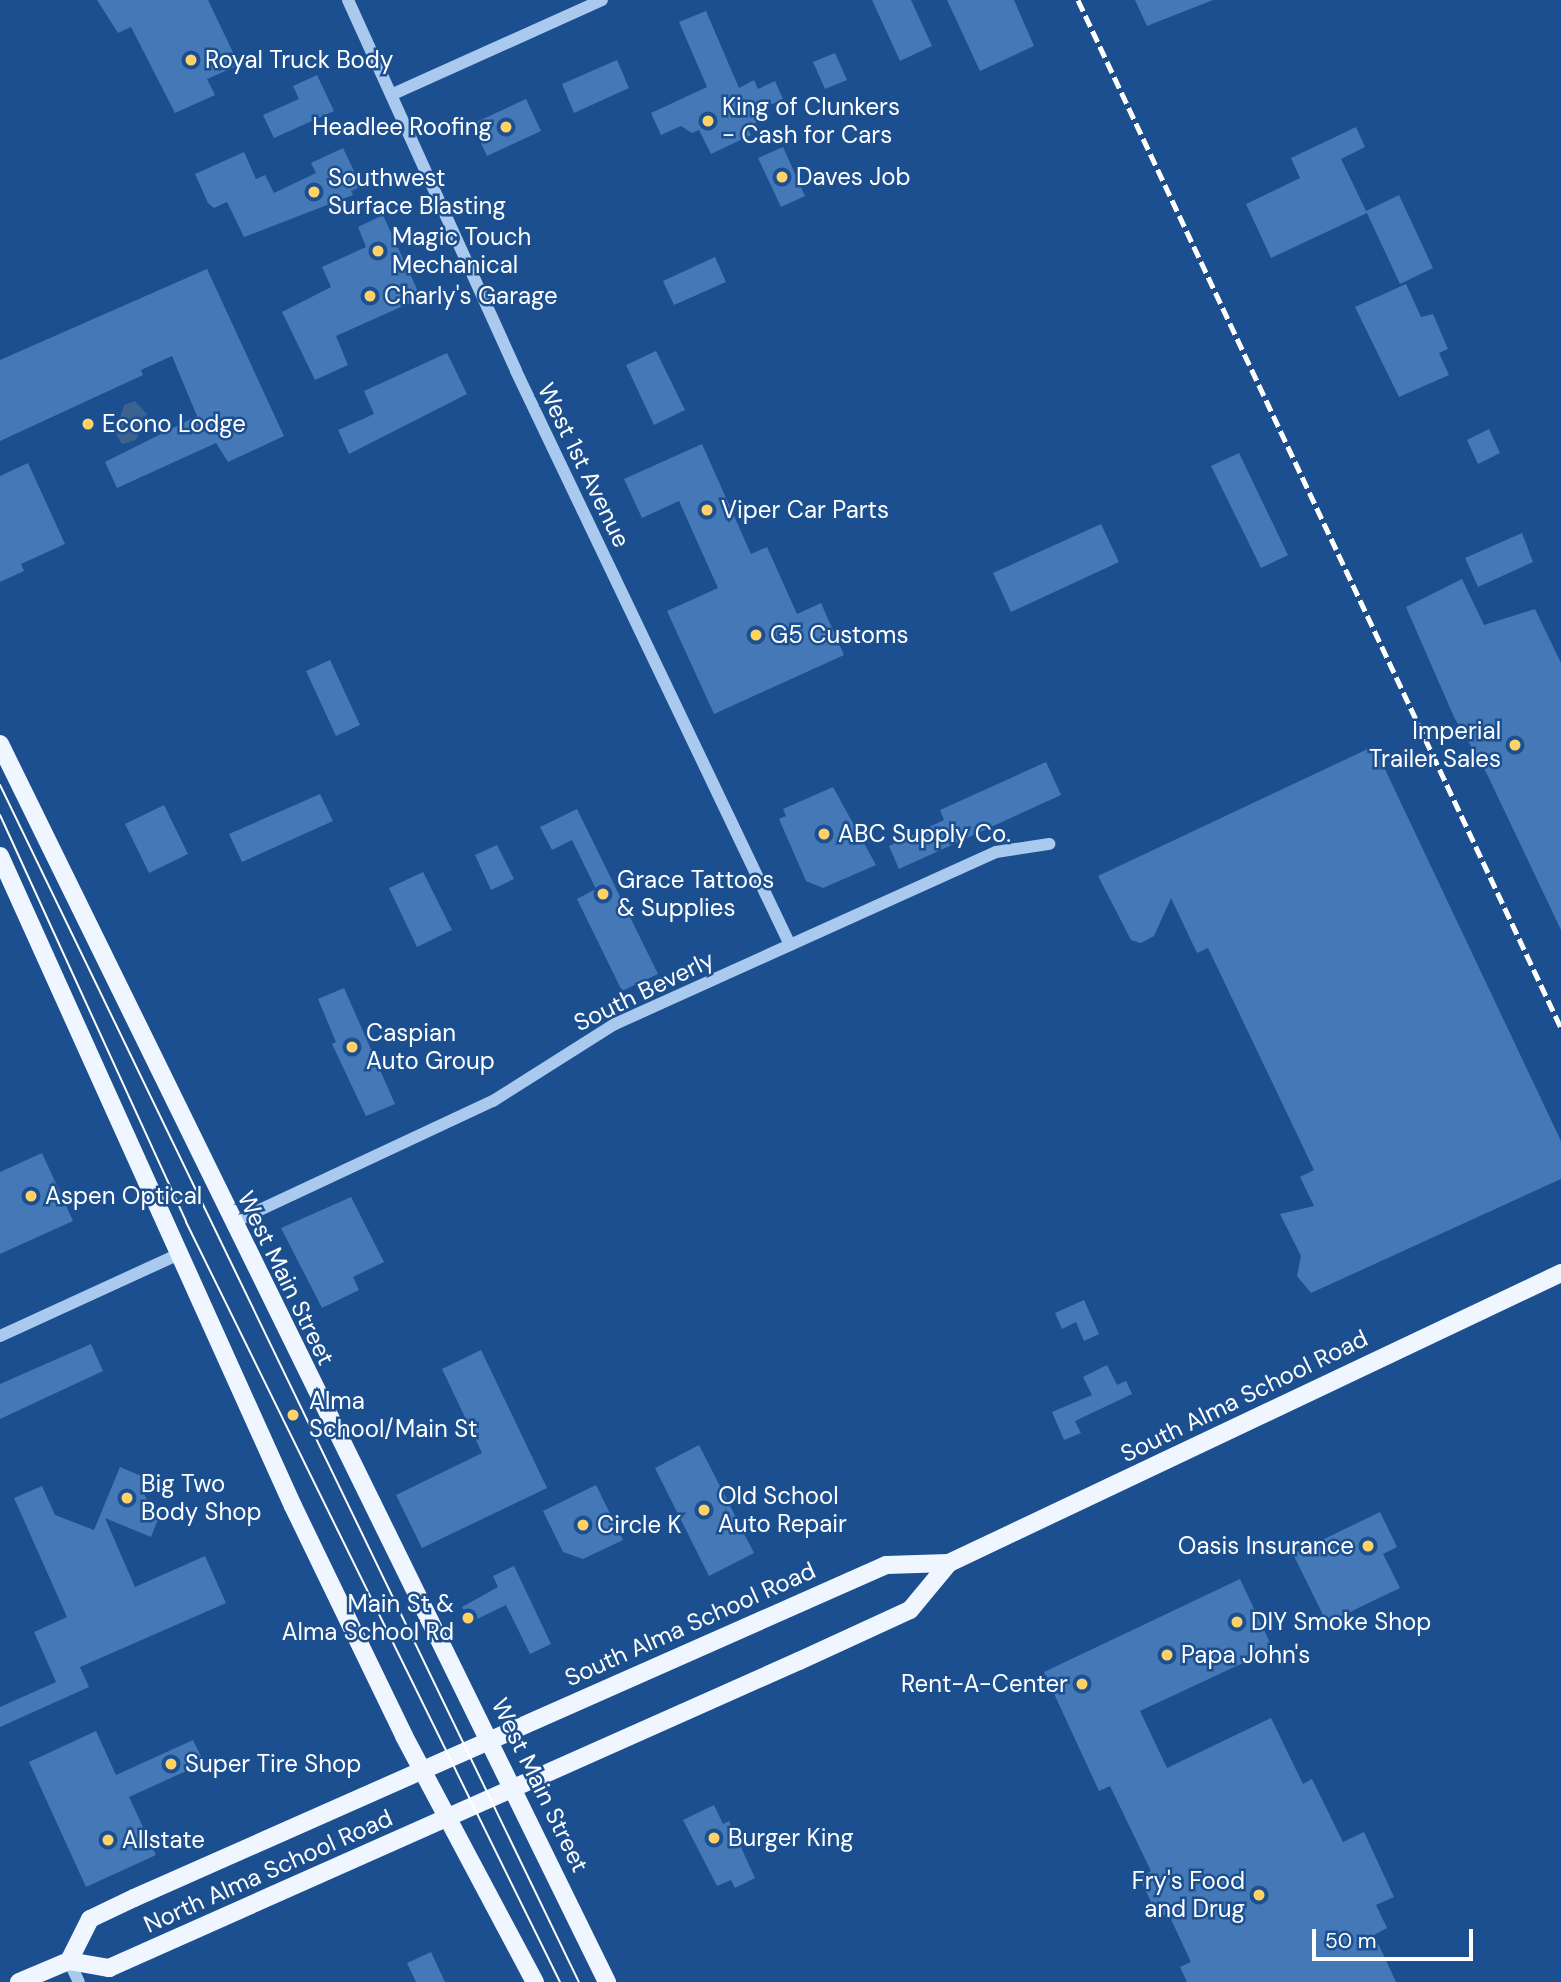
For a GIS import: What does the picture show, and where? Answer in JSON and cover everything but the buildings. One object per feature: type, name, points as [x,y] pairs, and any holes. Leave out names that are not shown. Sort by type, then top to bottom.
[{"type":"main road","name":"West Main Street","points":[[0,744],[232,1223],[490,1738],[607,1982]]},
{"type":"main road","points":[[0,856],[179,1254],[421,1769],[535,1982]]},
{"type":"main road","name":"South Alma School Road","points":[[456,1754],[886,1565],[949,1563],[1561,1273]]},
{"type":"main road","name":"South Alma School Road","points":[[484,1803],[910,1610],[949,1563]]},
{"type":"main road","name":"North Alma School Road","points":[[456,1754],[90,1919],[69,1961],[109,1968],[484,1803]]},
{"type":"main road","points":[[19,1982],[69,1961]]},
{"type":"street","name":"West 1st Avenue","points":[[348,0],[393,94],[516,371],[790,945]]},
{"type":"street","points":[[393,94],[602,0]]},
{"type":"street","name":"South Beverly","points":[[232,1223],[494,1101],[615,1024],[996,852],[1049,844]]},
{"type":"street","points":[[0,1336],[179,1254]]},
{"type":"street","points":[[69,1961],[79,1982]]},
{"type":"water","points":[[135,401],[147,414],[136,440],[122,444],[115,433],[124,405]]},
{"type":"tram line","points":[[0,785],[579,1982]]},
{"type":"tram line","points":[[0,815],[186,1222],[560,1982]]},
{"type":"railway","points":[[1078,0],[1561,1028]]},
{"type":"place","name":"Royal Truck Body","points":[[191,60]]},
{"type":"place","name":"King of Clunkers - Cash for Cars","points":[[708,121]]},
{"type":"place","name":"Headlee Roofing","points":[[506,127]]},
{"type":"place","name":"Daves Job","points":[[782,177]]},
{"type":"place","name":"Southwest Surface Blasting","points":[[314,192]]},
{"type":"place","name":"Magic Touch Mechanical","points":[[378,251]]},
{"type":"place","name":"Charly's Garage","points":[[370,296]]},
{"type":"place","name":"Econo Lodge","points":[[88,424]]},
{"type":"place","name":"Viper Car Parts","points":[[707,510]]},
{"type":"place","name":"G5 Customs","points":[[756,635]]},
{"type":"place","name":"Imperial Trailer Sales","points":[[1515,745]]},
{"type":"place","name":"ABC Supply Co.","points":[[824,834]]},
{"type":"place","name":"Grace Tattoos & Supplies","points":[[603,894]]},
{"type":"place","name":"Caspian Auto Group","points":[[352,1047]]},
{"type":"place","name":"Aspen Optical","points":[[31,1196]]},
{"type":"place","name":"Alma School/Main St","points":[[293,1415]]},
{"type":"place","name":"Big Two Body Shop","points":[[127,1498]]},
{"type":"place","name":"Old School Auto Repair","points":[[704,1510]]},
{"type":"place","name":"Circle K","points":[[583,1525]]},
{"type":"place","name":"Oasis Insurance","points":[[1368,1546]]},
{"type":"place","name":"Main St & Alma School Rd","points":[[468,1618]]},
{"type":"place","name":"DIY Smoke Shop","points":[[1237,1622]]},
{"type":"place","name":"Papa John's","points":[[1167,1655]]},
{"type":"place","name":"Rent-A-Center","points":[[1082,1684]]},
{"type":"place","name":"Super Tire Shop","points":[[171,1764]]},
{"type":"place","name":"Burger King","points":[[714,1838]]},
{"type":"place","name":"Allstate","points":[[108,1840]]},
{"type":"place","name":"Fry's Food and Drug","points":[[1259,1895]]}]
